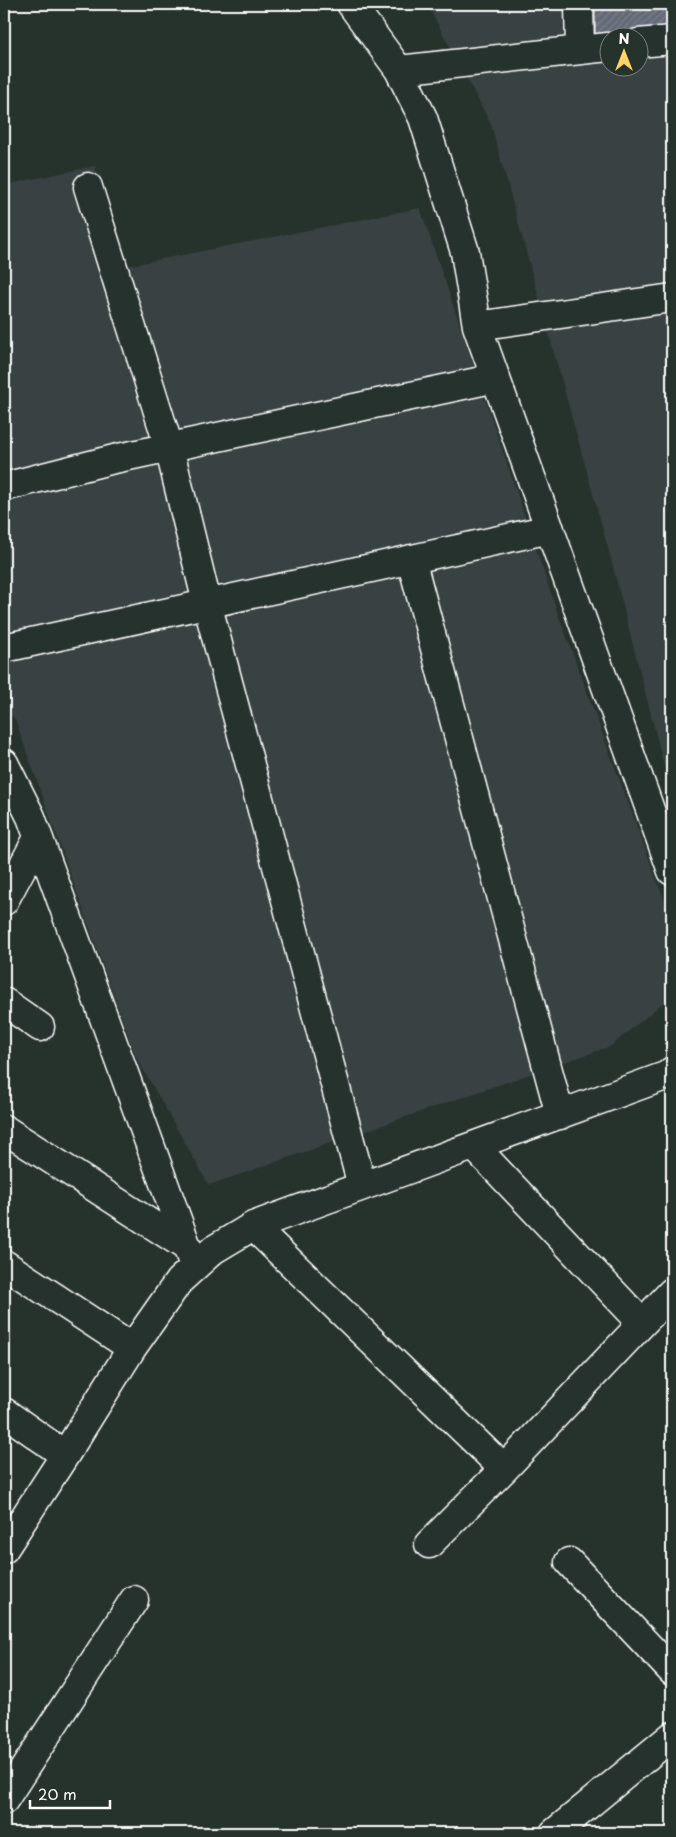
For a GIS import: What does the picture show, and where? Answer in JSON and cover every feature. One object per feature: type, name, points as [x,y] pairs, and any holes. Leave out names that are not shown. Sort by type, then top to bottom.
[{"type":"street","points":[[351,4],[399,70],[423,118],[465,252],[477,326],[672,871]]},
{"type":"street","points":[[579,4],[580,50]]},
{"type":"street","points":[[648,42],[672,40]]},
{"type":"street","points":[[399,70],[598,48]]},
{"type":"street","points":[[88,187],[169,447],[207,603],[362,1186]]},
{"type":"street","points":[[477,326],[672,298]]},
{"type":"street","points":[[4,487],[169,447],[496,378]]},
{"type":"street","points":[[4,648],[550,529]]},
{"type":"street","points":[[411,559],[560,1115]]},
{"type":"street","points":[[4,763],[31,817],[191,1256],[179,1282],[132,1348],[66,1455],[6,1540]]},
{"type":"street","points":[[4,901],[38,838]]},
{"type":"street","points":[[4,1002],[40,1027]]},
{"type":"street","points":[[4,1129],[191,1256],[213,1250],[253,1226],[560,1115],[668,1075],[672,1071]]},
{"type":"street","points":[[474,1146],[642,1324]]},
{"type":"street","points":[[253,1226],[504,1469]]},
{"type":"street","points":[[4,1264],[132,1348]]},
{"type":"street","points":[[429,1544],[504,1469],[672,1292]]},
{"type":"street","points":[[4,1412],[66,1455]]},
{"type":"street","points":[[569,1562],[672,1671]]},
{"type":"street","points":[[4,1800],[134,1600]]},
{"type":"street","points":[[554,1833],[672,1736]]},
{"type":"shaded area","points":[[427,4],[672,4],[672,797],[611,559],[491,124]]},
{"type":"shaded area","points":[[95,166],[122,267],[420,208],[558,614],[672,921],[672,995],[611,1046],[209,1185],[135,1055],[15,719],[4,709],[4,185]]},
{"type":"building","points":[[595,4],[672,4],[672,35],[648,35],[648,28],[598,28],[598,35],[595,35]]}]
